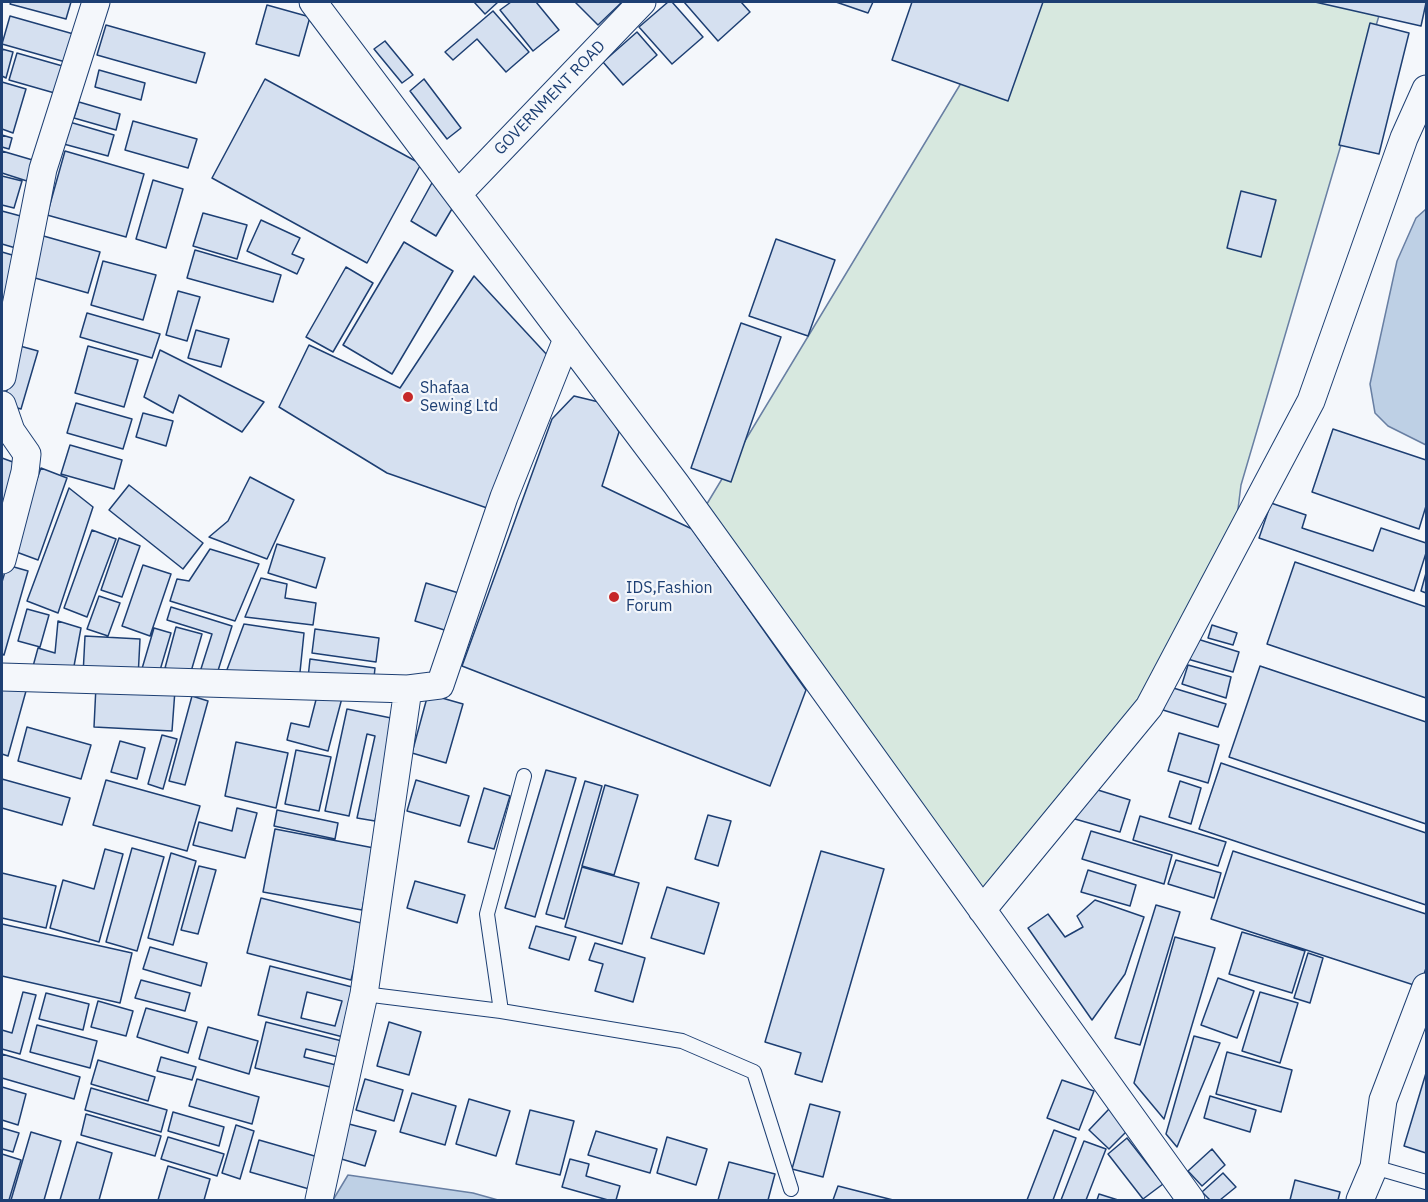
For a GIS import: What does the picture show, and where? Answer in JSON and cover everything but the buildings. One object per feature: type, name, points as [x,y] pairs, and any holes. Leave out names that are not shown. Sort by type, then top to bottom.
[{"type":"street","points":[[2,377],[43,169],[96,2]]},
{"type":"street","points":[[313,2],[676,484],[1191,1200]]},
{"type":"street","name":"GOVERNMENT ROAD","points":[[458,194],[642,2]]},
{"type":"street","points":[[982,910],[1149,707],[1311,401],[1404,138],[1426,89]]},
{"type":"street","points":[[2,677],[408,689],[440,685],[504,497],[567,339]]},
{"type":"street","points":[[2,405],[11,431],[27,454],[25,472],[2,560]]},
{"type":"street","points":[[319,1200],[364,994],[408,689]]},
{"type":"street","points":[[1360,1200],[1374,1167],[1383,1100],[1426,987]]},
{"type":"lane","points":[[501,1011],[487,914],[524,776]]},
{"type":"lane","points":[[364,994],[501,1011],[682,1041],[754,1072],[790,1189]]},
{"type":"lane","points":[[1374,1167],[1426,1182]]},
{"type":"shaded area","points":[[1010,2],[1383,2],[1241,485],[1233,549],[1149,707],[982,910],[699,517]]},
{"type":"water","points":[[1426,209],[1426,445],[1388,426],[1375,413],[1370,384],[1397,261],[1416,218]]},
{"type":"water","points":[[348,1175],[473,1193],[498,1200],[333,1200]]},
{"type":"place","name":"Shafaa Sewing Ltd","points":[[408,397]]},
{"type":"place","name":"IDS,Fashion Forum","points":[[614,597]]}]
